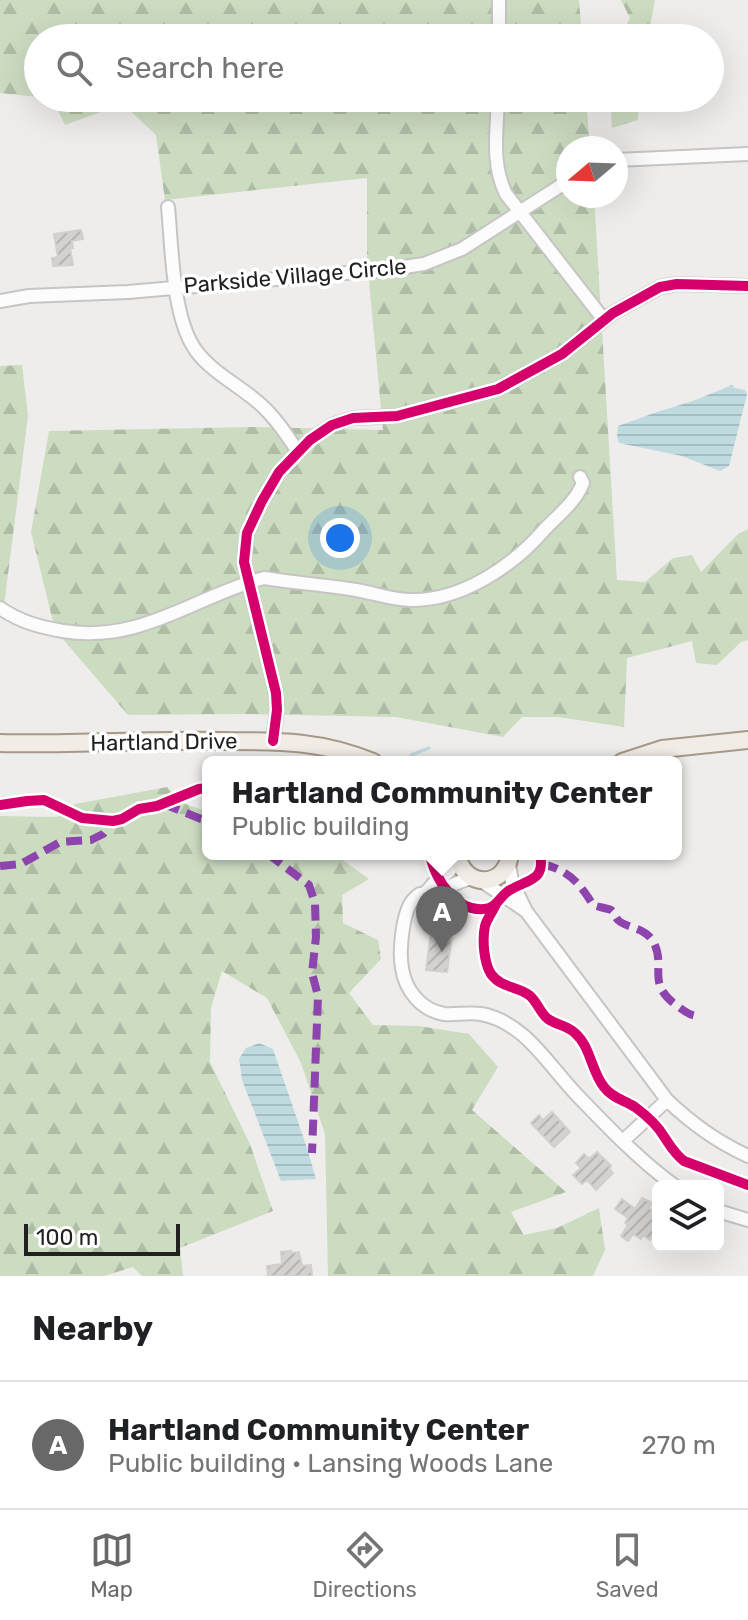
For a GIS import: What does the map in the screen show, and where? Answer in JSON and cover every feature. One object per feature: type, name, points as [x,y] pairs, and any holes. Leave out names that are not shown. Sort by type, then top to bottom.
[{"type":"main road","points":[[640,756],[662,749],[748,740]]},
{"type":"main road","name":"Hartland Drive","points":[[0,743],[273,741],[338,749],[357,756]]},
{"type":"main road","points":[[458,860],[465,872],[476,879],[489,880],[504,871],[509,860]]},
{"type":"street","points":[[499,0],[499,24]]},
{"type":"street","points":[[498,112],[497,170],[506,194],[604,320]]},
{"type":"street","points":[[628,159],[748,154]]},
{"type":"street","name":"Parkside Village Circle","points":[[0,301],[29,296],[128,292],[424,264],[474,243],[556,189]]},
{"type":"street","points":[[168,207],[179,310],[191,344],[199,356],[264,407],[298,452]]},
{"type":"street","points":[[273,741],[276,693],[244,562],[247,533],[279,472],[310,440],[332,425],[353,418],[397,416],[498,389],[562,354],[604,320],[660,287],[677,284],[748,286]]},
{"type":"street","points":[[0,608],[19,620],[41,628],[109,633],[132,629],[264,578],[412,600],[453,594],[487,577],[532,543],[580,491],[583,483],[580,477]]},
{"type":"street","points":[[455,860],[449,873],[412,901],[408,910],[401,965],[404,980],[417,1000],[443,1014],[482,1015],[517,1029],[579,1097],[666,1180]]},
{"type":"street","points":[[510,860],[515,888],[526,911],[667,1100],[712,1137],[748,1156]]},
{"type":"street","points":[[427,891],[438,891],[455,882],[476,879],[526,911]]},
{"type":"street","points":[[624,1140],[667,1100]]},
{"type":"street","points":[[724,1213],[748,1220]]},
{"type":"green space","points":[[0,0],[579,0],[581,24],[24,24],[24,96],[0,93]]},
{"type":"green space","points":[[621,0],[655,0],[651,24],[627,24],[630,18]]},
{"type":"green space","points":[[59,112],[101,112],[65,125]]},
{"type":"green space","points":[[132,112],[587,112],[589,136],[556,136],[556,208],[595,208],[617,580],[645,582],[673,558],[692,555],[701,572],[738,534],[748,529],[748,640],[741,642],[717,665],[696,663],[692,641],[627,658],[624,727],[558,717],[522,717],[503,737],[396,717],[128,715],[55,630],[31,532],[49,431],[251,427],[383,430],[367,260],[367,178],[165,200],[156,135]]},
{"type":"green space","points":[[611,112],[638,112],[638,120],[612,128]]},
{"type":"green space","points":[[22,365],[28,416],[4,606],[0,603],[0,366]]},
{"type":"green space","points":[[167,787],[183,803],[202,810],[202,860],[343,860],[369,879],[342,895],[343,923],[378,940],[381,959],[349,993],[373,1025],[419,1026],[469,1034],[498,1067],[472,1110],[566,1192],[511,1212],[524,1235],[557,1228],[599,1208],[605,1250],[593,1276],[328,1276],[325,1134],[301,1063],[267,998],[222,971],[211,1008],[210,1062],[250,1144],[273,1211],[180,1248],[183,1276],[142,1276],[133,1267],[104,1276],[0,1276],[0,816],[57,817],[75,804]]},
{"type":"water","points":[[732,385],[745,390],[747,394],[729,466],[720,471],[682,456],[619,443],[618,426]]},
{"type":"water","points":[[259,1043],[273,1049],[316,1179],[281,1181],[242,1080],[239,1059],[246,1048]]},
{"type":"building","points":[[81,230],[83,239],[72,241],[73,248],[70,248],[73,265],[53,266],[52,258],[58,257],[54,234]]},
{"type":"building","points":[[431,933],[452,935],[447,972],[426,970]]},
{"type":"building","points":[[552,1112],[570,1132],[554,1147],[531,1123],[539,1115],[543,1120]]},
{"type":"building","points":[[597,1152],[611,1166],[609,1169],[613,1173],[596,1190],[587,1180],[582,1184],[573,1175],[581,1168],[576,1163],[584,1154],[589,1159]]},
{"type":"building","points":[[642,1198],[652,1203],[649,1208],[652,1210],[650,1240],[633,1234],[628,1241],[621,1236],[628,1225],[625,1223],[628,1218],[615,1209],[622,1199],[635,1209]]},
{"type":"building","points":[[281,1252],[299,1252],[302,1266],[311,1265],[312,1276],[268,1276],[267,1266],[282,1264]]},
{"type":"waterway","points":[[411,755],[429,748]]},
{"type":"waterway","points":[[221,863],[224,860]]},
{"type":"marked path","points":[[164,804],[202,819]]},
{"type":"marked path","points":[[0,866],[21,864],[60,842],[91,840],[103,834],[113,821]]},
{"type":"marked path","points":[[276,860],[309,885],[315,903],[316,937],[312,973],[318,996],[312,1153]]},
{"type":"marked path","points":[[542,864],[566,874],[578,884],[593,905],[611,910],[622,923],[650,938],[657,952],[662,989],[676,1005],[697,1016]]},
{"type":"cycle path","points":[[273,741],[276,693],[244,562],[247,533],[279,472],[310,440],[332,425],[353,418],[397,416],[498,389],[562,354],[613,313],[660,287],[677,284],[748,286]]},
{"type":"cycle path","points":[[0,805],[44,800],[82,818],[113,821],[139,809],[157,806],[202,789]]},
{"type":"cycle path","points":[[431,860],[449,893],[467,906],[478,909],[492,907],[507,892],[532,879],[540,870],[541,860]]},
{"type":"cycle path","points":[[496,904],[486,923],[484,938],[487,964],[495,979],[529,995],[548,1019],[575,1033],[604,1087],[647,1117],[684,1161],[748,1185]]},
{"type":"place","name":"Hartland Community Center","points":[[442,952]]}]
